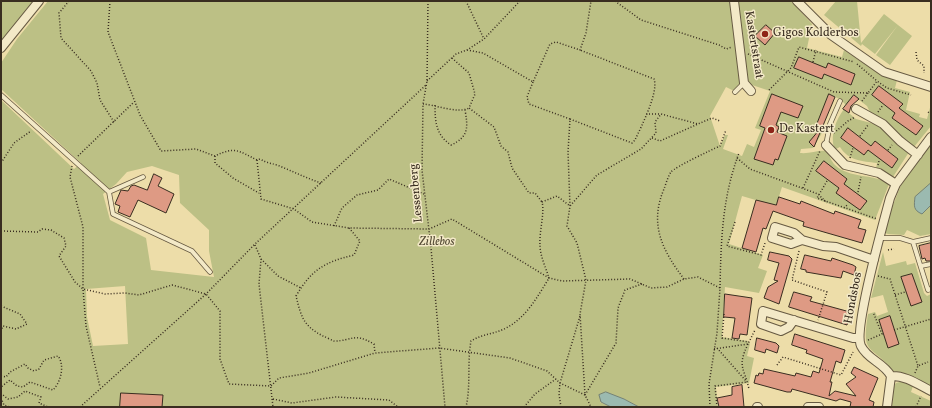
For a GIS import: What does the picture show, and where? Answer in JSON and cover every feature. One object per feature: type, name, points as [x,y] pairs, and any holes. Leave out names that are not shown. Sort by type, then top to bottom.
[{"type":"street","points":[[1,48],[39,1]]},
{"type":"street","name":"Kastertstraat","points":[[734,1],[744,83],[751,91]]},
{"type":"street","points":[[796,1],[830,35],[884,72],[931,87]]},
{"type":"street","points":[[855,113],[883,124],[900,141],[918,155]]},
{"type":"street","name":"Hondsbos","points":[[891,376],[882,364],[868,355],[861,346],[864,339],[864,307],[879,238],[890,198],[896,184],[931,137]]},
{"type":"street","points":[[826,145],[845,165],[879,173],[896,184]]},
{"type":"street","points":[[802,240],[823,246],[836,246],[874,260]]},
{"type":"street","points":[[794,320],[864,339]]},
{"type":"street","points":[[887,407],[891,376],[908,380],[931,391]]},
{"type":"street","points":[[808,407],[819,407]]},
{"type":"lane","points":[[736,92],[744,83]]},
{"type":"lane","points":[[1,95],[109,192],[113,214],[192,251],[210,272]]},
{"type":"lane","points":[[826,145],[830,124],[840,101]]},
{"type":"lane","points":[[109,192],[143,177]]},
{"type":"lane","points":[[907,240],[909,234]]},
{"type":"lane","points":[[879,238],[907,240],[913,242],[931,238]]},
{"type":"lane","points":[[913,242],[928,290],[931,289]]},
{"type":"lane","points":[[921,266],[931,264]]},
{"type":"path","points":[[69,1],[59,13],[61,38],[91,71],[97,83],[100,100],[114,122]]},
{"type":"path","points":[[110,1],[108,32],[134,102],[161,151],[196,149],[215,156],[222,152],[241,150],[257,160],[260,159],[270,165],[276,164],[302,177],[321,183]]},
{"type":"path","name":"Lessenberg","points":[[428,1],[428,81],[423,104],[422,170],[429,229],[445,407]]},
{"type":"path","points":[[466,1],[484,39]]},
{"type":"path","points":[[428,81],[456,54],[468,50],[484,39],[520,1]]},
{"type":"path","points":[[580,50],[586,33],[591,1]]},
{"type":"path","points":[[616,1],[641,20],[719,45],[726,49],[739,47],[787,72],[834,92],[868,93]]},
{"type":"path","points":[[556,42],[580,50],[654,79],[656,85],[646,114],[635,140],[632,143],[529,104],[528,97],[533,82],[550,44],[556,42]]},
{"type":"path","points":[[769,90],[791,68],[799,47],[855,62],[887,88],[911,95]]},
{"type":"path","points":[[468,50],[483,53],[533,82]]},
{"type":"path","points":[[813,62],[816,51]]},
{"type":"path","points":[[916,52],[917,60],[924,66],[924,73]]},
{"type":"path","points":[[423,104],[435,105],[456,111],[469,108],[475,94],[469,73],[452,58]]},
{"type":"path","points":[[862,101],[877,81]]},
{"type":"path","points":[[80,407],[100,387],[206,294],[255,244],[426,85]]},
{"type":"path","points":[[100,387],[86,326],[83,289],[83,227],[70,177],[73,161],[134,102]]},
{"type":"path","points":[[435,105],[435,120],[439,132],[444,140],[451,145],[461,141],[468,125],[465,110]]},
{"type":"path","points":[[876,115],[883,105]]},
{"type":"path","points":[[466,407],[469,394],[468,352],[470,341],[477,337],[506,328],[531,307],[549,278],[540,247],[540,227],[544,208],[542,202],[535,193],[529,193],[512,168],[508,152],[501,146],[494,127],[469,108]]},
{"type":"path","points":[[833,135],[855,113]]},
{"type":"path","points":[[646,114],[661,114],[678,117],[698,124]]},
{"type":"path","points":[[570,206],[597,175],[641,149],[656,133],[655,122],[661,114]]},
{"type":"path","points":[[651,138],[660,141],[712,118],[720,121]]},
{"type":"path","points":[[561,407],[558,394],[560,383],[580,314],[586,280],[577,244],[567,226],[570,206],[568,152],[570,119]]},
{"type":"path","points":[[860,136],[870,122]]},
{"type":"path","points":[[1,163],[14,143],[36,127]]},
{"type":"path","points":[[684,279],[670,261],[661,240],[656,219],[660,199],[672,171],[720,146],[726,130]]},
{"type":"path","points":[[888,150],[894,142]]},
{"type":"path","points":[[850,158],[852,148]]},
{"type":"path","points":[[803,188],[820,151]]},
{"type":"path","points":[[710,407],[709,384],[717,333],[721,246],[726,196],[739,153]]},
{"type":"path","points":[[215,156],[215,163],[233,178],[259,193]]},
{"type":"path","points":[[737,158],[750,169],[818,194]]},
{"type":"path","points":[[257,160],[259,193],[261,199],[294,208],[312,222],[349,228],[429,229],[452,219],[549,278],[562,281],[630,279],[651,288],[667,287],[684,279],[698,277],[720,288]]},
{"type":"path","points":[[858,192],[862,175]]},
{"type":"path","points":[[334,226],[342,208],[357,195],[378,190],[389,179],[424,194]]},
{"type":"path","points":[[827,181],[817,198],[827,203],[878,220]]},
{"type":"path","points":[[542,202],[557,196],[570,206]]},
{"type":"path","points":[[843,208],[848,204]]},
{"type":"path","points":[[727,246],[735,222]]},
{"type":"path","points":[[349,228],[360,241],[354,255],[340,258],[320,267],[306,280],[296,296],[301,317],[312,330],[334,341],[352,337],[365,339],[374,344],[375,353]]},
{"type":"path","points":[[1,231],[38,232],[42,229],[51,230],[64,238],[66,246],[59,256],[75,282],[83,289],[105,294],[125,293],[139,295],[172,285],[206,294],[220,311],[220,359],[229,384],[270,386],[279,378],[309,373],[375,353],[439,348],[510,358],[547,371],[560,383],[586,395]]},
{"type":"path","points":[[721,246],[727,246],[761,255],[765,243]]},
{"type":"path","points":[[255,244],[261,259],[278,276],[301,288]]},
{"type":"path","points":[[888,250],[894,249]]},
{"type":"path","points":[[799,251],[792,280],[827,292],[817,323]]},
{"type":"path","points":[[261,259],[259,284],[273,407]]},
{"type":"path","points":[[876,275],[890,279],[918,366]]},
{"type":"path","points":[[586,395],[616,343],[618,308],[625,290],[642,284]]},
{"type":"path","points":[[895,295],[905,292]]},
{"type":"path","points":[[1,306],[20,314],[28,324],[16,329],[3,326],[1,331]]},
{"type":"path","points":[[864,339],[882,334],[874,312]]},
{"type":"path","points":[[580,314],[586,395],[591,407]]},
{"type":"path","points":[[724,314],[722,338],[748,343]]},
{"type":"path","points":[[894,330],[931,319]]},
{"type":"path","points":[[749,389],[742,367],[741,358],[755,330]]},
{"type":"path","points":[[714,349],[748,343]]},
{"type":"path","points":[[717,348],[747,382]]},
{"type":"path","points":[[777,365],[783,357],[841,375],[853,352]]},
{"type":"path","points":[[1,376],[6,377],[10,372],[25,364],[28,368],[34,371],[39,369],[44,360],[58,356],[62,361],[62,368],[57,386],[53,390],[30,382],[23,387],[17,386],[10,380],[1,387]]},
{"type":"path","points":[[912,378],[918,366],[928,362]]},
{"type":"path","points":[[524,407],[535,394],[556,379]]},
{"type":"path","points":[[717,407],[715,386],[747,382]]},
{"type":"path","points":[[10,407],[4,405],[1,397],[3,395],[8,399],[18,397],[25,391],[41,397],[38,403],[48,407]]},
{"type":"path","points":[[916,407],[921,396]]},
{"type":"path","points":[[273,399],[292,403],[336,397],[389,400],[398,407]]},
{"type":"green space","points":[[1,1],[34,1],[1,43]]},
{"type":"green space","name":"Zillebos","points":[[48,1],[730,1],[741,83],[734,91],[726,87],[710,116],[720,146],[725,135],[728,135],[723,149],[742,156],[747,144],[754,147],[761,130],[755,128],[770,91],[749,84],[744,72],[736,1],[791,1],[812,24],[807,48],[842,57],[844,50],[881,75],[897,80],[895,88],[910,92],[906,110],[920,114],[919,117],[927,119],[931,104],[931,126],[914,147],[870,112],[867,106],[854,96],[847,106],[840,99],[830,95],[820,125],[822,133],[813,148],[801,149],[800,153],[827,151],[835,165],[841,169],[854,174],[876,178],[889,184],[875,220],[782,187],[776,206],[742,196],[729,244],[763,255],[758,268],[767,271],[759,293],[725,287],[722,337],[748,341],[750,344],[747,356],[754,358],[749,383],[716,387],[718,407],[639,407],[624,399],[600,402],[611,407],[1,407],[1,100],[74,169],[81,163],[1,89],[1,63],[17,39]],"holes":[[[152,166],[179,175],[180,203],[209,230],[209,251],[214,277],[151,270],[146,238],[110,220],[103,194],[116,184],[127,172]],[[125,286],[128,344],[93,346],[87,317],[86,289]]]},
{"type":"green space","points":[[836,1],[857,1],[861,43],[884,14],[898,25],[875,54],[862,44],[861,46],[824,15]]},
{"type":"green space","points":[[898,25],[912,36],[890,65],[876,55]]},
{"type":"green space","points":[[844,109],[856,119],[882,126],[909,152],[893,177],[876,169],[877,163],[856,160],[847,155],[840,147],[836,149],[834,148],[834,127]]},
{"type":"green space","points":[[931,144],[931,234],[920,236],[907,230],[904,235],[885,233],[891,210],[901,185]]},
{"type":"green space","points":[[883,252],[886,266],[906,261],[907,265],[915,263],[924,293],[927,296],[931,294],[931,386],[899,372],[893,371],[867,344],[866,328],[868,314],[875,312],[877,316],[888,312],[883,295],[871,298]]},
{"type":"green space","points":[[903,381],[913,386],[911,392],[931,401],[931,407],[892,407],[894,386],[896,383]]},
{"type":"water","points":[[931,183],[931,205],[922,214],[917,211],[915,207],[915,197]]},
{"type":"water","points":[[606,392],[639,407],[611,407],[601,402],[599,395]]},
{"type":"building","name":"Gigos Kolderbos","points":[[766,25],[775,33],[765,45],[755,36]]},
{"type":"building","points":[[799,57],[826,68],[828,63],[855,74],[851,85],[824,74],[822,79],[794,68]]},
{"type":"building","points":[[879,86],[903,104],[899,108],[923,126],[916,135],[892,118],[895,113],[872,95]]},
{"type":"building","name":"De Kastert","points":[[772,94],[803,106],[798,118],[781,112],[776,125],[779,127],[777,132],[787,136],[778,160],[775,159],[773,165],[754,159],[765,128],[760,126]]},
{"type":"building","points":[[829,94],[835,97],[814,147],[809,142],[820,129],[816,127]]},
{"type":"building","points":[[854,95],[859,99],[851,106],[849,113],[843,109]]},
{"type":"building","points":[[848,128],[871,146],[875,141],[898,159],[892,168],[868,150],[864,155],[841,138]]},
{"type":"building","points":[[824,161],[847,179],[844,184],[867,201],[860,210],[836,193],[839,188],[816,171]]},
{"type":"building","points":[[154,174],[162,178],[158,186],[174,194],[166,213],[138,200],[130,217],[118,212],[120,206],[115,204],[121,190],[128,191],[131,186],[134,185],[147,190]]},
{"type":"building","points":[[779,197],[800,204],[801,201],[834,214],[835,211],[861,220],[858,228],[866,230],[862,243],[803,226],[804,222],[773,211],[766,229],[763,228],[756,252],[742,248],[756,200],[776,205]]},
{"type":"building","points":[[931,243],[931,261],[926,261],[925,258],[922,259],[919,246]]},
{"type":"building","points":[[770,252],[789,256],[792,259],[779,304],[764,298],[768,287],[778,281],[774,280],[779,263],[768,260]]},
{"type":"building","points":[[805,255],[831,261],[832,258],[853,265],[856,267],[854,275],[843,271],[841,278],[806,272],[806,270],[801,269]]},
{"type":"building","points":[[912,274],[922,302],[911,306],[901,277]]},
{"type":"building","points":[[794,292],[812,297],[810,301],[850,312],[847,325],[789,307]]},
{"type":"building","points":[[725,294],[752,298],[747,335],[740,334],[739,339],[732,338],[735,318],[724,317]]},
{"type":"building","points":[[890,316],[899,344],[888,348],[879,320]]},
{"type":"building","points":[[795,334],[845,350],[841,363],[836,361],[830,382],[832,382],[829,396],[835,391],[856,396],[846,384],[856,377],[851,373],[854,367],[878,378],[869,400],[874,402],[873,407],[850,407],[851,402],[840,399],[836,401],[792,389],[791,392],[787,392],[754,383],[756,375],[758,376],[759,373],[763,374],[764,369],[795,376],[796,373],[811,377],[813,371],[819,373],[823,359],[806,353],[807,350],[792,345]]},
{"type":"building","points":[[757,338],[776,343],[779,346],[777,353],[766,349],[765,353],[755,350]]},
{"type":"building","points":[[742,385],[744,407],[719,407],[717,398],[732,395],[732,387]]},
{"type":"building","points":[[121,393],[163,395],[162,407],[120,407]]},
{"type":"place","name":"Gigos Kolderbos","points":[[765,34]]},
{"type":"place","name":"De Kastert","points":[[771,130]]}]
